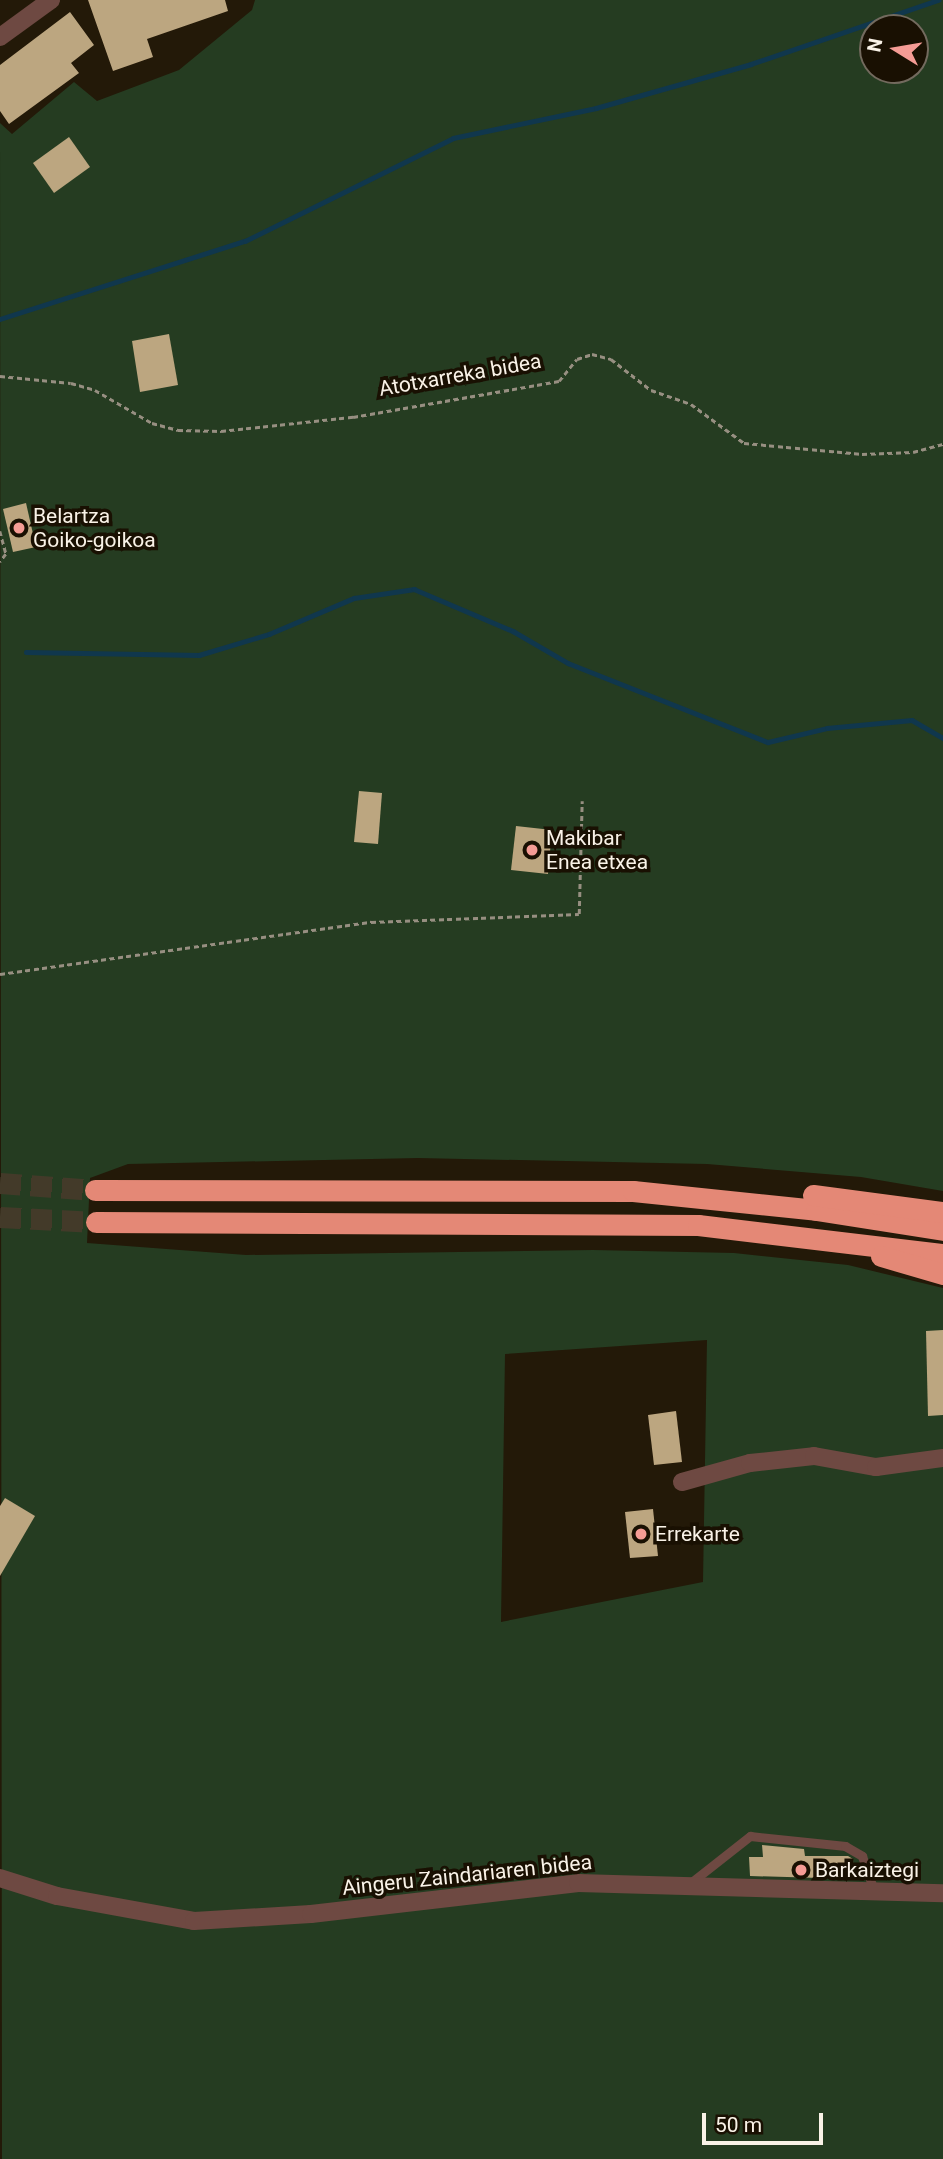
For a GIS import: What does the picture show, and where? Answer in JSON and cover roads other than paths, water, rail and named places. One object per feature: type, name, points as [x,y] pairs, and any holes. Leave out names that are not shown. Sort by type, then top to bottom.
[{"type":"highway","points":[[95,1190],[692,1195],[795,1193],[943,1212]]},
{"type":"highway","points":[[692,1195],[943,1230]]},
{"type":"highway","points":[[96,1222],[698,1225],[943,1254]]},
{"type":"highway","points":[[835,1241],[943,1274]]},
{"type":"street","points":[[0,37],[51,0]]},
{"type":"street","points":[[682,1482],[750,1463],[814,1456],[876,1467],[943,1458]]},
{"type":"street","name":"Aingeru Zaindariaren bidea","points":[[0,1878],[46,1894],[194,1921],[323,1913],[546,1885],[687,1885],[874,1893],[943,1893]]},
{"type":"lane","points":[[687,1885],[750,1836],[845,1846],[862,1856],[874,1893]]},
{"type":"waterway","points":[[0,319],[245,241],[453,138],[596,108],[751,64],[938,0]]},
{"type":"waterway","points":[[26,652],[199,655],[269,634],[354,598],[414,589],[513,631],[568,663],[768,742],[827,728],[912,720],[943,738]]},
{"type":"tunnel","points":[[0,1183],[95,1190]]},
{"type":"tunnel","points":[[0,1217],[96,1222]]},
{"type":"place","name":"Belartza Goiko-goikoa","points":[[19,528]]},
{"type":"place","name":"Makibar Enea etxea","points":[[532,850]]},
{"type":"place","name":"Errekarte","points":[[641,1534]]},
{"type":"place","name":"Barkaiztegi","points":[[801,1870]]}]
